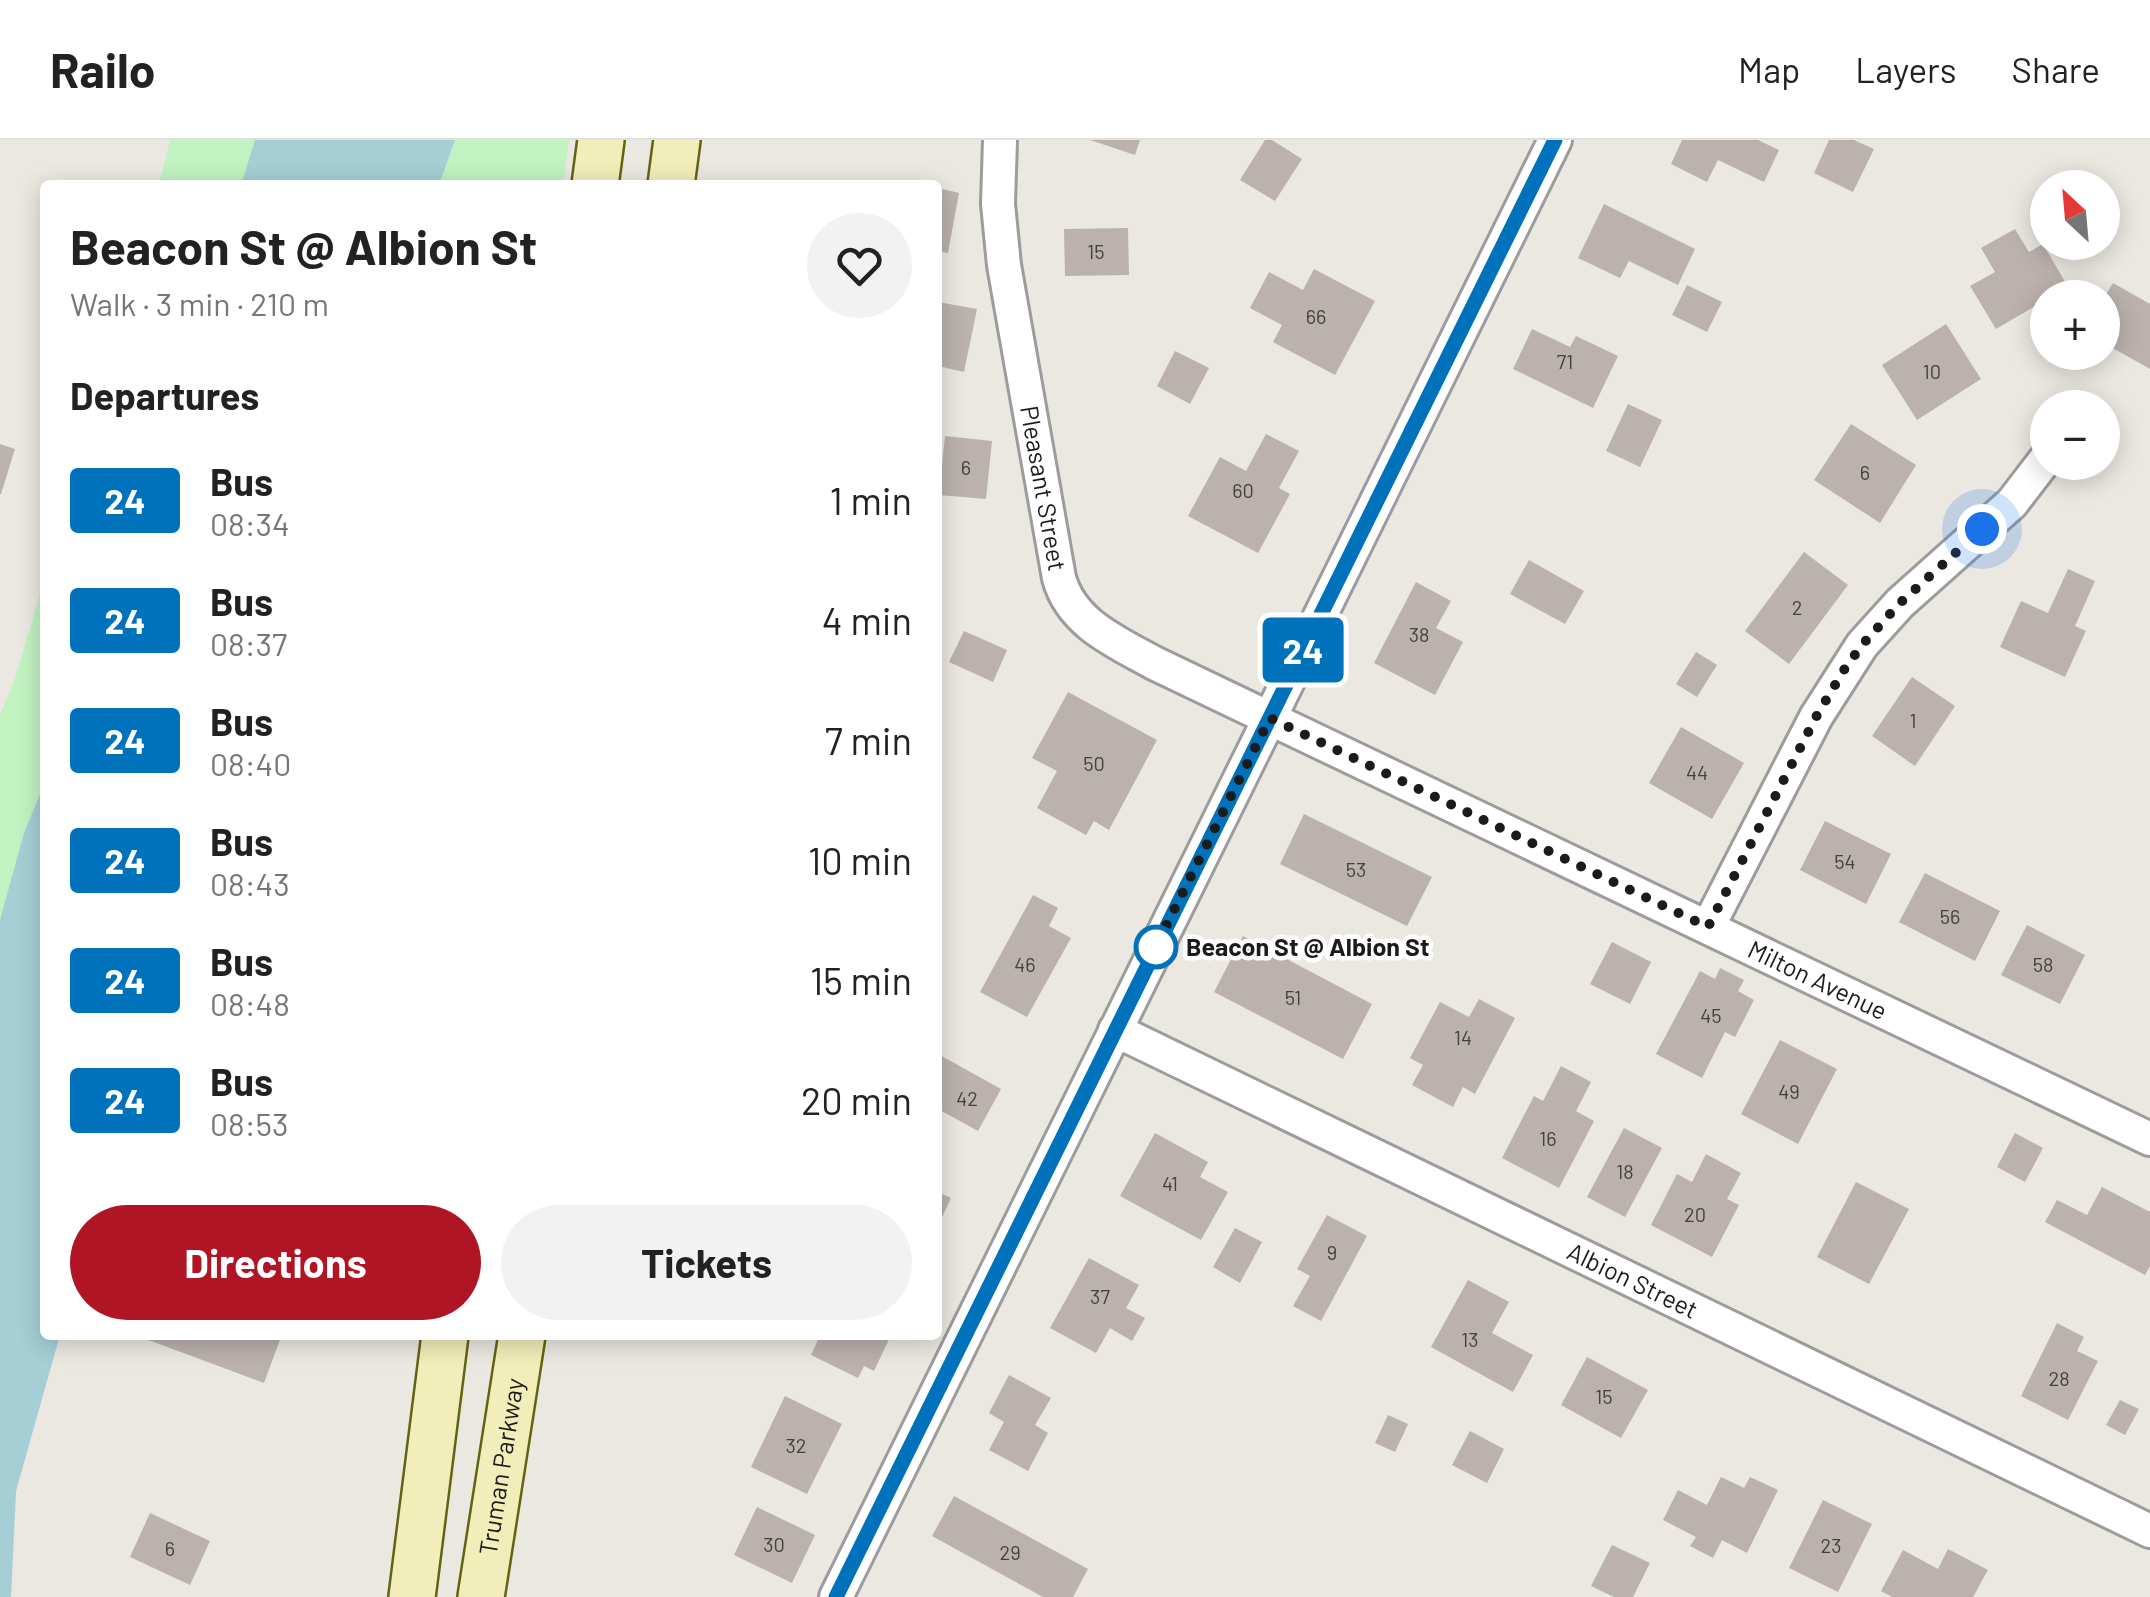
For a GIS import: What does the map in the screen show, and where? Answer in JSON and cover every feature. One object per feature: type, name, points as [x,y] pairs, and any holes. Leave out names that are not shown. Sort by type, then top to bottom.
[{"type":"main road","points":[[596,180],[602,140]]},
{"type":"main road","points":[[672,180],[677,140]]},
{"type":"main road","points":[[412,1597],[444,1340]]},
{"type":"main road","name":"Truman Parkway","points":[[481,1597],[521,1340]]},
{"type":"street","name":"Pleasant Street","points":[[1000,140],[998,204],[1004,264],[1062,590],[1076,613],[1122,646],[1270,718]]},
{"type":"street","points":[[836,1597],[1555,140]]},
{"type":"street","points":[[1708,927],[1816,717],[1862,645],[1900,603],[2012,503],[2030,480]]},
{"type":"street","name":"Milton Avenue","points":[[1270,718],[2150,1139]]},
{"type":"street","name":"Albion Street","points":[[1115,1030],[2150,1531]]},
{"type":"green space","points":[[170,140],[354,140],[340,180],[160,180]]},
{"type":"green space","points":[[455,140],[569,140],[564,180],[441,180]]},
{"type":"green space","points":[[40,593],[40,1095],[0,1241],[0,715],[16,676]]},
{"type":"water","points":[[255,140],[455,140],[441,180],[243,180]]},
{"type":"water","points":[[40,794],[40,1340],[59,1340],[16,1491],[11,1597],[0,1597],[0,920],[24,833]]},
{"type":"building","points":[[1090,140],[1140,140],[1135,155]]},
{"type":"building","points":[[1265,140],[1272,140],[1302,159],[1275,201],[1240,180]]},
{"type":"building","points":[[1682,140],[1758,140],[1779,150],[1764,182],[1718,160],[1707,182],[1671,164]]},
{"type":"building","points":[[1829,140],[1854,140],[1874,149],[1853,192],[1814,173]]},
{"type":"building","points":[[942,189],[959,193],[948,253],[942,252]]},
{"type":"building","points":[[1604,204],[1695,249],[1678,285],[1629,261],[1620,278],[1578,258]]},
{"type":"building","points":[[1128,228],[1129,275],[1065,276],[1064,229]]},
{"type":"building","points":[[2015,229],[2030,251],[2030,260],[2052,260],[2064,280],[2030,280],[2030,309],[1996,329],[1970,286],[1995,272],[1981,248]]},
{"type":"building","points":[[1314,269],[1375,301],[1335,375],[1273,342],[1282,325],[1250,308],[1269,272],[1303,290]]},
{"type":"building","points":[[1687,285],[1722,302],[1707,332],[1672,315]]},
{"type":"building","points":[[2120,287],[2150,304],[2150,369],[2120,352]]},
{"type":"building","points":[[942,303],[977,309],[964,372],[942,367]]},
{"type":"building","points":[[1946,324],[1981,379],[1917,420],[1882,365]]},
{"type":"building","points":[[1532,329],[1570,347],[1576,336],[1618,356],[1593,408],[1513,369]]},
{"type":"building","points":[[1175,351],[1209,368],[1190,404],[1157,386]]},
{"type":"building","points":[[1628,404],[1662,420],[1640,467],[1606,451]]},
{"type":"building","points":[[1851,424],[1916,465],[1880,523],[1814,480]]},
{"type":"building","points":[[1266,434],[1299,451],[1279,488],[1290,494],[1258,553],[1188,516],[1220,457],[1246,471]]},
{"type":"building","points":[[945,436],[992,441],[986,499],[942,495]]},
{"type":"building","points":[[0,444],[15,449],[1,494],[0,494]]},
{"type":"building","points":[[1804,552],[1848,585],[1789,664],[1745,631]]},
{"type":"building","points":[[1529,560],[1584,591],[1565,624],[1510,594]]},
{"type":"building","points":[[2068,569],[2095,581],[2075,626],[2086,631],[2065,677],[2000,647],[2021,601],[2048,613]]},
{"type":"building","points":[[1416,582],[1451,601],[1436,628],[1463,642],[1435,695],[1374,663]]},
{"type":"building","points":[[964,631],[1007,650],[993,682],[949,662]]},
{"type":"building","points":[[1696,652],[1717,665],[1697,697],[1676,684]]},
{"type":"building","points":[[1912,677],[1955,706],[1915,766],[1872,736]]},
{"type":"building","points":[[1068,692],[1157,740],[1109,830],[1094,821],[1086,835],[1037,808],[1057,771],[1032,758]]},
{"type":"building","points":[[1681,727],[1744,763],[1712,819],[1649,783]]},
{"type":"building","points":[[1304,814],[1432,877],[1407,926],[1280,864]]},
{"type":"building","points":[[1825,821],[1891,854],[1866,904],[1800,870]]},
{"type":"building","points":[[1925,873],[2000,911],[1975,961],[1899,922]]},
{"type":"building","points":[[1033,895],[1058,908],[1049,926],[1071,938],[1027,1017],[980,992]]},
{"type":"building","points":[[2027,925],[2085,955],[2060,1004],[2001,975]]},
{"type":"building","points":[[1243,936],[1372,1004],[1343,1059],[1214,992]]},
{"type":"building","points":[[1612,942],[1651,962],[1630,1004],[1590,984]]},
{"type":"building","points":[[1720,968],[1744,980],[1738,991],[1754,1000],[1735,1037],[1725,1032],[1702,1078],[1656,1054],[1700,971],[1715,979]]},
{"type":"building","points":[[1479,999],[1515,1018],[1475,1094],[1463,1087],[1453,1107],[1412,1085],[1423,1065],[1410,1058],[1440,1002],[1469,1017]]},
{"type":"building","points":[[1780,1040],[1837,1069],[1798,1144],[1741,1114]]},
{"type":"building","points":[[942,1056],[1001,1089],[978,1131],[942,1111]]},
{"type":"building","points":[[1561,1066],[1591,1082],[1576,1111],[1594,1121],[1559,1188],[1502,1158],[1534,1096],[1543,1101]]},
{"type":"building","points":[[1624,1128],[1662,1148],[1625,1217],[1587,1197]]},
{"type":"building","points":[[1155,1133],[1208,1162],[1200,1177],[1228,1192],[1201,1240],[1120,1196]]},
{"type":"building","points":[[2015,1133],[2043,1148],[2025,1182],[1997,1167]]},
{"type":"building","points":[[1706,1154],[1741,1173],[1727,1199],[1739,1205],[1712,1257],[1651,1225],[1677,1174],[1692,1182]]},
{"type":"building","points":[[1856,1182],[1909,1209],[1869,1284],[1817,1257]]},
{"type":"building","points":[[2102,1187],[2150,1212],[2150,1266],[2145,1275],[2045,1222],[2057,1200],[2087,1215]]},
{"type":"building","points":[[942,1194],[951,1198],[942,1217]]},
{"type":"building","points":[[1327,1215],[1367,1236],[1321,1321],[1293,1306],[1310,1276],[1297,1269]]},
{"type":"building","points":[[1235,1228],[1262,1242],[1240,1283],[1213,1267]]},
{"type":"building","points":[[1089,1258],[1139,1285],[1126,1308],[1145,1318],[1132,1341],[1110,1328],[1096,1353],[1050,1328]]},
{"type":"building","points":[[1468,1280],[1509,1302],[1492,1333],[1533,1355],[1513,1392],[1431,1347]]},
{"type":"building","points":[[2057,1323],[2084,1337],[2077,1351],[2098,1361],[2068,1420],[2021,1396]]},
{"type":"building","points":[[148,1340],[280,1340],[264,1383]]},
{"type":"building","points":[[818,1340],[889,1340],[874,1371],[864,1366],[858,1378],[811,1355]]},
{"type":"building","points":[[1587,1357],[1648,1390],[1621,1438],[1561,1405]]},
{"type":"building","points":[[1009,1375],[1051,1398],[1035,1425],[1048,1433],[1028,1471],[989,1450],[1004,1422],[989,1413]]},
{"type":"building","points":[[785,1396],[842,1424],[807,1494],[751,1467]]},
{"type":"building","points":[[2120,1400],[2139,1409],[2125,1435],[2106,1425]]},
{"type":"building","points":[[1388,1415],[1408,1424],[1395,1452],[1375,1443]]},
{"type":"building","points":[[1470,1431],[1504,1449],[1487,1483],[1452,1465]]},
{"type":"building","points":[[1721,1477],[1744,1488],[1750,1477],[1778,1490],[1747,1553],[1722,1540],[1713,1558],[1690,1546],[1696,1537],[1663,1520],[1678,1490],[1707,1505]]},
{"type":"building","points":[[954,1496],[1088,1569],[1073,1597],[1043,1597],[932,1536]]},
{"type":"building","points":[[1823,1500],[1872,1524],[1838,1592],[1789,1568]]},
{"type":"building","points":[[757,1507],[815,1535],[792,1583],[734,1555]]},
{"type":"building","points":[[150,1513],[210,1541],[190,1585],[130,1557]]},
{"type":"building","points":[[1612,1545],[1650,1563],[1633,1597],[1614,1597],[1591,1586]]},
{"type":"building","points":[[1948,1549],[1988,1570],[1973,1597],[1892,1597],[1881,1591],[1903,1550],[1938,1569]]},
{"type":"bus line","name":"24","points":[[836,1597],[1555,140]]},
{"type":"place","name":"Beacon St @ Albion St","points":[[1156,947]]},
{"type":"route","points":[[1156,947],[1149,960],[1270,718],[1708,927],[1844,670],[1881,622],[1982,529]]}]
